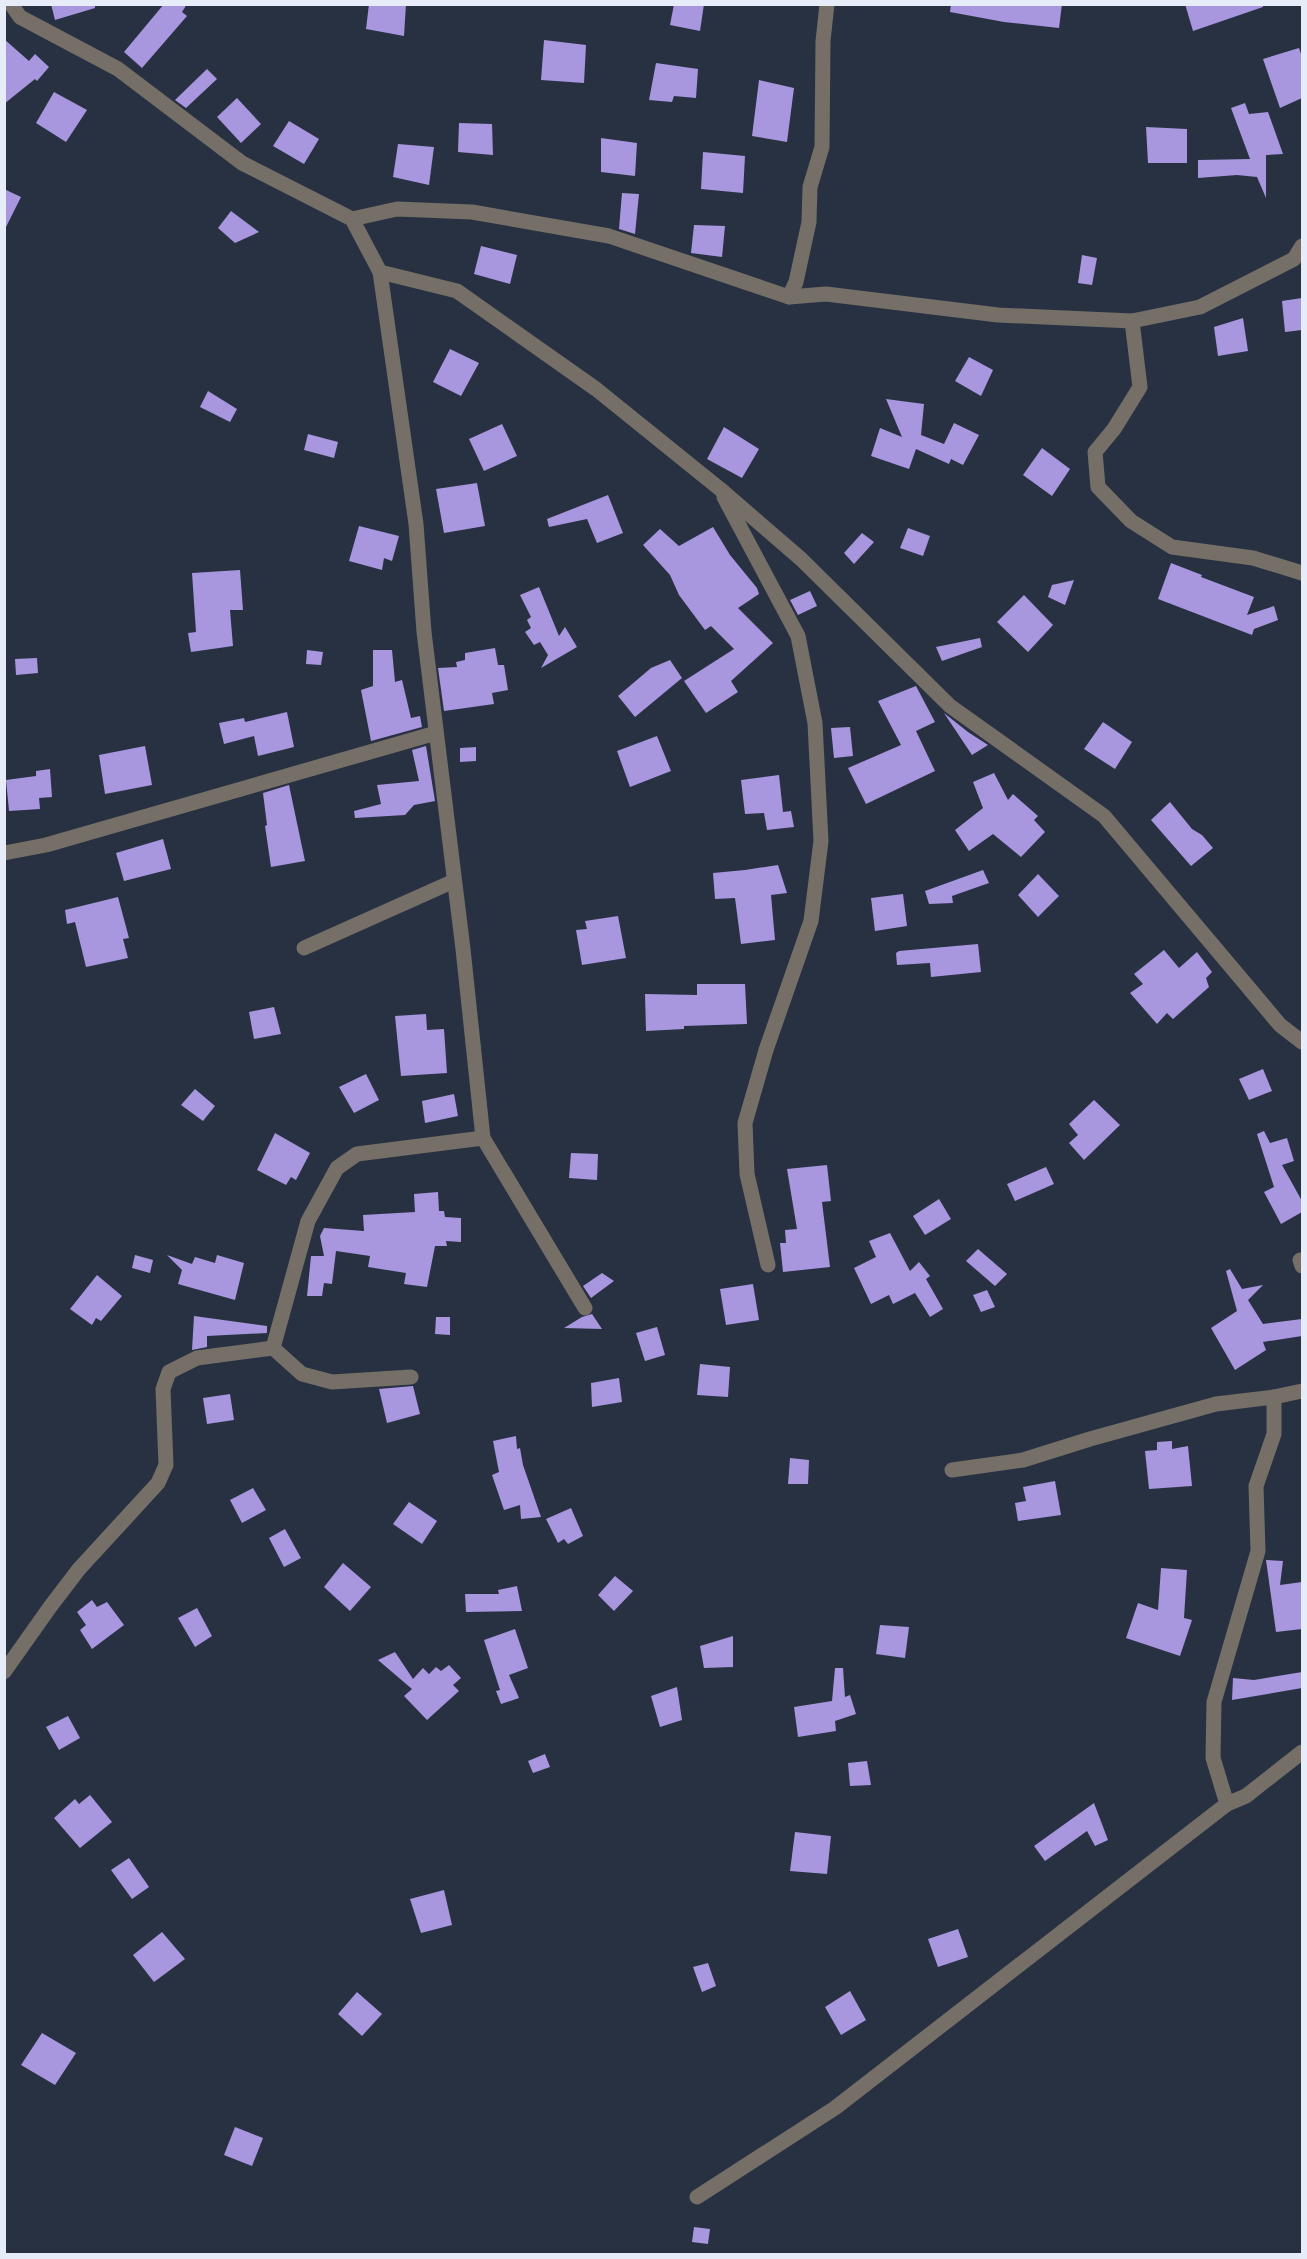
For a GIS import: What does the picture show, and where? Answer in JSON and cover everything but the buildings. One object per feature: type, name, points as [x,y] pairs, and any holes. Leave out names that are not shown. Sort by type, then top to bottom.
[{"type":"street","points":[[11,4],[20,16],[118,69],[242,164],[352,219],[380,272],[416,524],[424,632],[483,1138],[585,1308]]},
{"type":"street","points":[[789,297],[796,282],[810,222],[810,187],[822,147],[823,41],[827,4]]},
{"type":"street","points":[[352,219],[397,210],[472,212],[609,236],[789,297],[826,294],[998,315],[1132,321],[1200,307],[1294,259],[1302,246]]},
{"type":"street","points":[[380,272],[457,291],[596,388],[720,489],[801,559],[950,706],[1104,816],[1280,1025],[1302,1042]]},
{"type":"street","points":[[1132,321],[1140,387],[1114,429],[1095,452],[1098,487],[1131,521],[1172,547],[1253,558],[1302,573]]},
{"type":"street","points":[[720,489],[798,636],[816,723],[821,841],[811,921],[766,1050],[745,1124],[747,1174],[768,1265]]},
{"type":"street","points":[[4,853],[46,845],[436,732]]},
{"type":"street","points":[[304,948],[454,881]]},
{"type":"street","points":[[273,1348],[308,1221],[337,1168],[357,1154],[483,1138]]},
{"type":"street","points":[[4,1672],[79,1569],[158,1483],[166,1465],[162,1389],[169,1372],[197,1358],[273,1348],[302,1374],[332,1382],[411,1377]]},
{"type":"street","points":[[952,1470],[1023,1460],[1216,1404],[1302,1391]]},
{"type":"street","points":[[1227,1804],[1213,1758],[1214,1702],[1258,1551],[1256,1485],[1274,1434],[1274,1397]]},
{"type":"street","points":[[697,2197],[835,2108],[1227,1804],[1246,1796],[1302,1752]]}]
